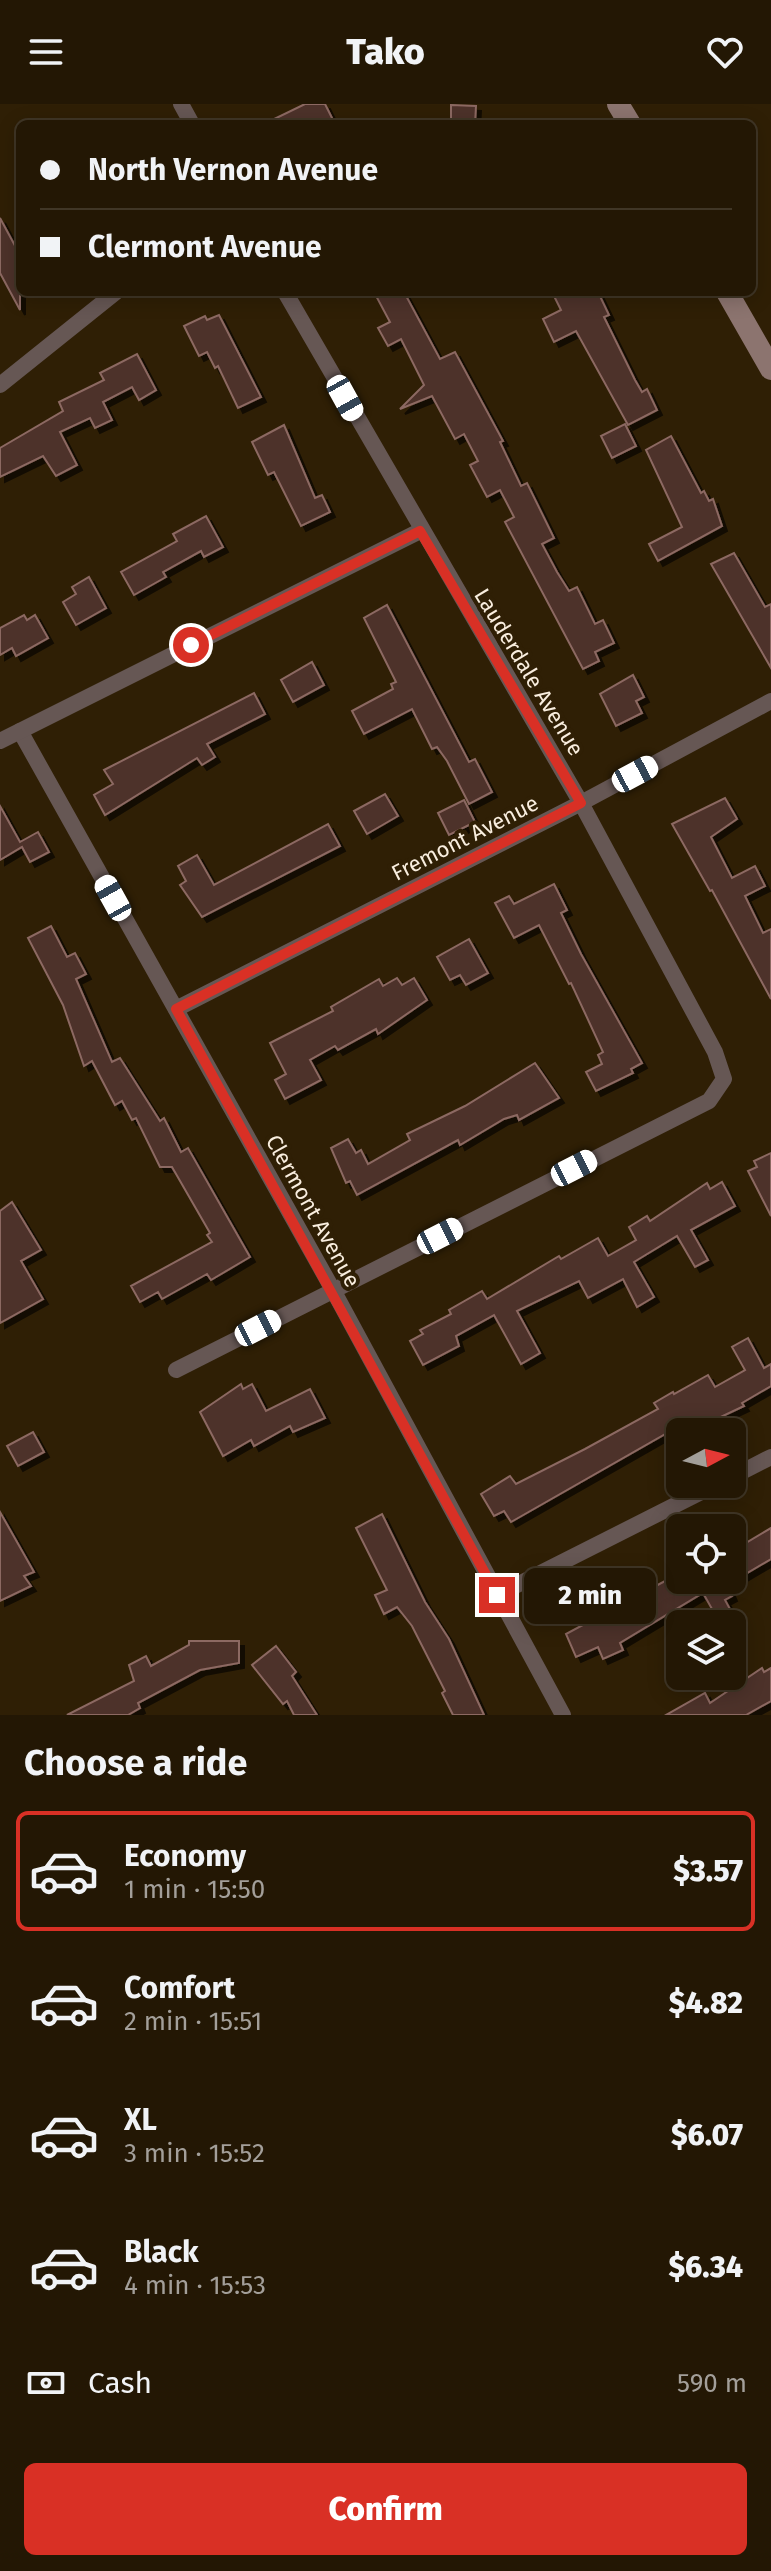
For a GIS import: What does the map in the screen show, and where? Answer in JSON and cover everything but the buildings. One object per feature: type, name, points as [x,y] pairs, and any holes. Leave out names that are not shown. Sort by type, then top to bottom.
[{"type":"main road","points":[[729,296],[771,369]]},
{"type":"street","points":[[1,382],[111,296]]},
{"type":"street","name":"Lauderdale Avenue","points":[[287,296],[420,531],[581,803],[715,1052],[724,1079],[709,1101],[333,1290]]},
{"type":"street","points":[[0,741],[420,531]]},
{"type":"street","name":"Fremont Avenue","points":[[176,1009],[581,803],[771,701]]},
{"type":"street","name":"Clermont Avenue","points":[[20,731],[333,1290],[563,1715]]},
{"type":"street","points":[[176,1370],[333,1290]]},
{"type":"street","points":[[746,1470],[771,1457]]},
{"type":"street","points":[[497,1595],[689,1498]]},
{"type":"route","points":[[191,645],[420,531],[581,803],[176,1009],[345,1312],[497,1595]]}]
